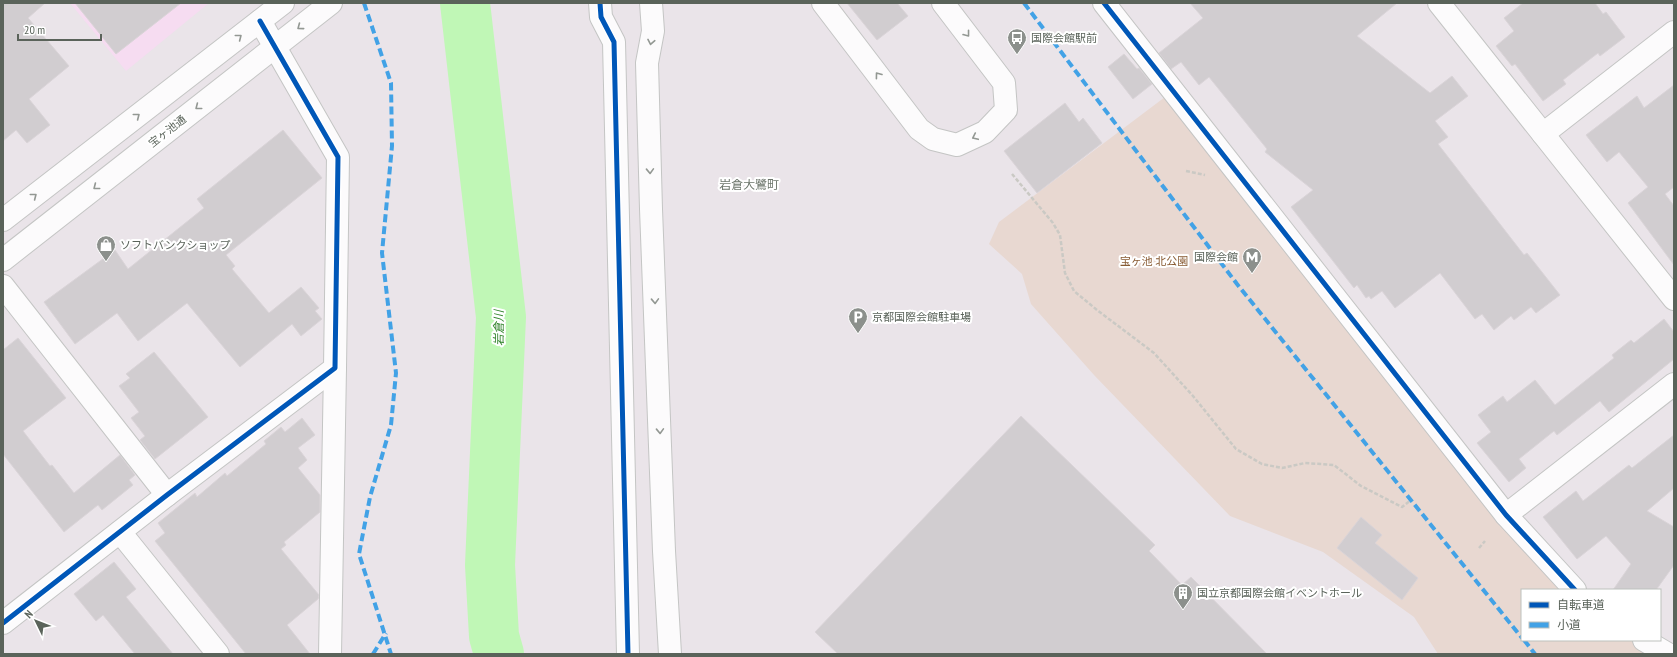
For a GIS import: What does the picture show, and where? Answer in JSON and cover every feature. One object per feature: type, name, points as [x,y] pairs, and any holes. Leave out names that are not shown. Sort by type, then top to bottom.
[{"type":"street","points":[[3,220],[283,3]]},
{"type":"street","name":"宝ヶ池通","points":[[3,260],[331,3]]},
{"type":"street","points":[[600,3],[601,17],[614,42],[628,654]]},
{"type":"street","points":[[651,3],[653,31],[647,63],[651,201],[664,551],[670,654]]},
{"type":"street","points":[[823,3],[919,129],[933,139],[957,145],[985,132],[1006,110],[1004,83],[943,3]]},
{"type":"street","points":[[1104,3],[1506,515],[1573,589]]},
{"type":"street","points":[[1439,3],[1674,299]]},
{"type":"street","points":[[260,21],[338,157],[330,654]]},
{"type":"street","points":[[1543,134],[1674,32]]},
{"type":"street","points":[[3,286],[166,495]]},
{"type":"street","points":[[3,623],[166,495],[335,368]]},
{"type":"street","points":[[1506,515],[1674,384]]},
{"type":"street","points":[[120,532],[218,654]]},
{"type":"street","points":[[1646,641],[1668,654]]},
{"type":"path","points":[[1012,174],[1053,223],[1060,235],[1065,272],[1074,290],[1097,310],[1154,353],[1193,396],[1236,449],[1262,464],[1282,468],[1305,463],[1334,465],[1361,486],[1402,507],[1411,500]]},
{"type":"path","points":[[1479,548],[1485,541]]},
{"type":"shaded area","points":[[70,3],[209,3],[126,71]]},
{"type":"green space","name":"宝ヶ池 北公園","points":[[1173,91],[1574,589],[1521,589],[1521,641],[1646,641],[1668,654],[1438,654],[1414,617],[1323,552],[1230,516],[1094,375],[1031,304],[1022,274],[989,244],[999,222]]},
{"type":"building","points":[[3,3],[45,3],[28,18],[69,66],[29,99],[50,125],[27,143],[16,130],[3,141]]},
{"type":"building","points":[[75,3],[181,3],[116,54]]},
{"type":"building","points":[[847,3],[897,3],[908,16],[877,40]]},
{"type":"building","points":[[1190,3],[1397,3],[1357,36],[1430,93],[1452,76],[1468,96],[1435,121],[1448,137],[1438,144],[1524,255],[1527,253],[1560,295],[1536,313],[1531,307],[1514,320],[1511,316],[1494,330],[1482,314],[1475,319],[1440,273],[1395,308],[1382,291],[1371,299],[1369,296],[1366,298],[1357,285],[1354,288],[1291,207],[1313,190],[1265,152],[1267,149],[1209,77],[1199,85],[1181,62],[1171,69],[1159,53],[1203,18]]},
{"type":"building","points":[[1523,3],[1595,3],[1603,14],[1606,12],[1625,37],[1600,56],[1598,53],[1563,80],[1566,84],[1543,101],[1515,64],[1512,66],[1496,46],[1514,31],[1504,18]]},
{"type":"building","points":[[1124,54],[1137,69],[1139,68],[1152,84],[1133,99],[1108,67]]},
{"type":"building","points":[[1674,85],[1674,187],[1665,194],[1674,206],[1674,265],[1628,203],[1648,187],[1619,152],[1607,162],[1586,135],[1637,96],[1644,108]]},
{"type":"building","points":[[1065,103],[1079,122],[1083,118],[1102,143],[1037,193],[1004,151]]},
{"type":"building","points":[[283,130],[322,178],[226,255],[235,266],[232,269],[269,313],[301,287],[319,308],[315,311],[322,319],[301,336],[292,324],[240,367],[187,303],[138,341],[117,313],[75,344],[44,302],[115,250],[128,269],[204,208],[197,199]]},
{"type":"building","points":[[1664,319],[1674,332],[1674,359],[1609,412],[1600,401],[1557,435],[1554,431],[1519,459],[1526,468],[1509,482],[1477,443],[1491,432],[1478,415],[1503,396],[1507,402],[1535,380],[1555,405],[1614,358],[1612,355],[1631,340],[1634,343]]},
{"type":"building","points":[[18,338],[66,398],[23,431],[50,466],[52,465],[74,493],[120,455],[135,475],[129,480],[133,485],[102,510],[98,505],[64,532],[3,454],[3,350]]},
{"type":"building","points":[[154,352],[208,417],[155,459],[140,440],[145,436],[131,418],[139,412],[119,386],[130,378],[126,374]]},
{"type":"building","points":[[1021,416],[1155,545],[1149,551],[1182,585],[1191,577],[1267,654],[838,654],[815,632]]},
{"type":"building","points":[[302,418],[315,435],[298,448],[307,460],[298,468],[320,495],[320,512],[284,542],[286,545],[281,549],[319,595],[318,599],[287,625],[310,654],[246,654],[155,541],[165,533],[158,523],[195,493],[197,497],[225,473],[227,476],[266,444],[264,441],[281,427],[285,432]]},
{"type":"building","points":[[1674,435],[1674,488],[1647,511],[1674,527],[1674,565],[1657,589],[1614,589],[1631,564],[1606,536],[1577,559],[1543,517],[1576,491],[1583,501],[1629,465],[1632,468]]},
{"type":"building","points":[[1361,517],[1382,535],[1375,543],[1418,578],[1402,600],[1337,548]]},
{"type":"building","points":[[114,562],[136,589],[126,597],[173,654],[135,654],[103,615],[96,621],[74,594]]},
{"type":"waterway","name":"岩倉川","points":[[465,3],[501,317],[490,565],[494,636],[499,654]]},
{"type":"marked path","points":[[364,3],[391,83],[392,146],[382,253],[396,373],[391,425],[370,497],[359,554],[391,654]]},
{"type":"marked path","points":[[1024,3],[1237,284],[1521,637]]},
{"type":"marked path","points":[[373,654],[386,633]]},
{"type":"marked path","points":[[1525,641],[1535,654]]},
{"type":"cycle path","points":[[600,3],[601,17],[614,42],[628,654]]},
{"type":"cycle path","points":[[1104,3],[1506,515],[1574,589]]},
{"type":"cycle path","points":[[3,623],[167,495],[335,368],[338,157],[260,21]]},
{"type":"place","name":"国際会館駅前","points":[[1017,55]]},
{"type":"place","name":"ソフトバンクショップ","points":[[106,262]]},
{"type":"place","name":"国際会館","points":[[1252,274]]},
{"type":"place","name":"京都国際会館駐車場","points":[[858,334]]},
{"type":"place","name":"国立京都国際会館イベントホール","points":[[1183,610]]},
{"type":"district","name":"岩倉大鷺町","points":[[749,185]]}]
